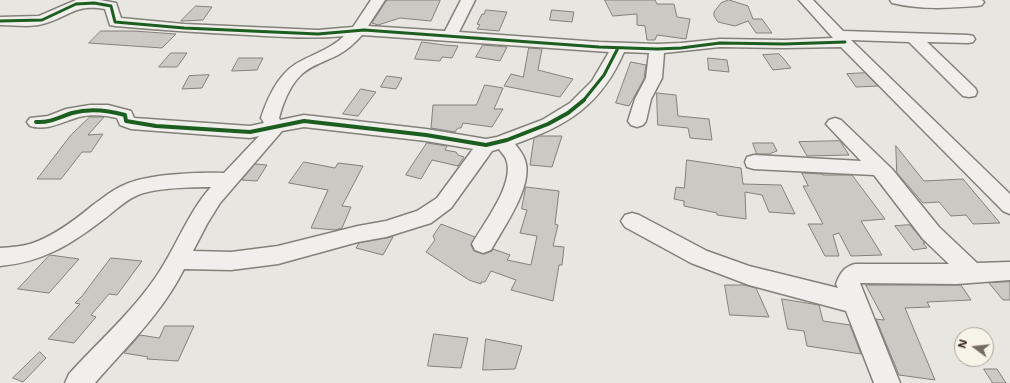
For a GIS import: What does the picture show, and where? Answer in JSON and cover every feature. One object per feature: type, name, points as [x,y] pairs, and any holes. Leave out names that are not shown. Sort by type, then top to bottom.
[{"type":"street","points":[[275,128],[270,118],[273,107],[278,95],[295,71],[300,67],[334,51],[349,39],[378,0]]},
{"type":"street","points":[[450,37],[468,0]]},
{"type":"street","points":[[806,0],[841,38],[1010,206]]},
{"type":"street","points":[[897,0],[927,4],[977,2]]},
{"type":"street","points":[[0,21],[42,20],[76,4],[94,3],[110,6],[113,19],[115,22],[120,23],[184,28],[311,33],[347,32],[357,30],[618,48],[681,48],[720,43],[784,44],[841,38],[913,37],[968,39]]},
{"type":"street","points":[[913,37],[969,92]]},
{"type":"street","points":[[177,260],[231,261],[278,255],[358,234],[386,229],[424,217],[444,203],[495,144],[554,121],[575,108],[604,74],[618,48]]},
{"type":"street","points":[[637,121],[643,98],[654,78],[657,49]]},
{"type":"street","points":[[36,122],[46,123],[77,112],[94,110],[118,112],[125,115],[126,121],[131,123],[156,126],[250,132],[275,128],[293,122],[304,121],[495,144],[516,159],[517,169],[515,186],[483,244]]},
{"type":"street","points":[[835,124],[895,186],[931,233],[972,273]]},
{"type":"street","points":[[78,383],[152,300],[177,260],[200,217],[229,180],[256,153],[275,128]]},
{"type":"street","points":[[754,162],[878,168]]},
{"type":"street","points":[[0,257],[28,253],[47,248],[69,235],[117,198],[131,190],[146,186],[202,179],[229,180]]},
{"type":"street","points":[[632,221],[699,257],[749,275],[855,303]]},
{"type":"street","points":[[887,383],[848,284],[850,278],[855,273],[972,273],[1010,271]]},
{"type":"building","points":[[605,0],[655,0],[657,4],[674,4],[677,17],[690,19],[686,39],[657,35],[655,40],[647,40],[645,26],[637,25],[637,14],[613,16]]},
{"type":"building","points":[[729,0],[748,6],[753,19],[762,19],[772,33],[756,33],[748,21],[735,26],[718,22],[714,16],[714,12],[721,3]]},
{"type":"building","points":[[386,1],[440,1],[431,21],[400,18],[378,25],[372,23]]},
{"type":"building","points":[[196,6],[212,7],[203,20],[181,21]]},
{"type":"building","points":[[486,10],[507,12],[499,31],[477,29],[480,25],[477,24],[482,14],[484,14]]},
{"type":"building","points":[[552,10],[574,12],[572,22],[550,20]]},
{"type":"building","points":[[101,31],[134,31],[176,34],[162,48],[89,43]]},
{"type":"building","points":[[422,42],[458,46],[452,58],[442,57],[440,61],[415,59]]},
{"type":"building","points":[[483,45],[507,47],[500,61],[476,57]]},
{"type":"building","points":[[529,48],[542,49],[538,70],[573,79],[560,97],[504,86],[511,74],[523,77]]},
{"type":"building","points":[[171,53],[187,53],[177,67],[159,67]]},
{"type":"building","points":[[779,54],[791,68],[773,70],[763,55]]},
{"type":"building","points":[[239,58],[263,58],[257,70],[232,71]]},
{"type":"building","points":[[708,58],[727,60],[729,72],[709,70]]},
{"type":"building","points":[[631,62],[646,65],[644,79],[629,106],[616,103]]},
{"type":"building","points":[[865,73],[878,86],[856,87],[847,74]]},
{"type":"building","points":[[209,75],[202,88],[182,89],[189,76]]},
{"type":"building","points":[[387,76],[402,78],[396,89],[381,87]]},
{"type":"building","points":[[485,85],[503,88],[494,109],[503,109],[492,127],[463,123],[461,128],[458,128],[455,132],[431,128],[433,105],[476,105]]},
{"type":"building","points":[[361,89],[376,92],[358,116],[343,114]]},
{"type":"building","points":[[657,93],[676,95],[678,116],[709,119],[712,140],[690,138],[688,128],[658,125]]},
{"type":"building","points":[[90,117],[104,117],[88,135],[103,134],[91,152],[82,152],[61,179],[37,179],[71,135]]},
{"type":"building","points":[[540,136],[562,136],[552,167],[530,165],[534,138]]},
{"type":"building","points":[[840,141],[849,155],[807,156],[799,142]]},
{"type":"building","points":[[427,143],[447,146],[445,150],[456,152],[458,155],[464,157],[458,166],[432,160],[421,179],[406,175]]},
{"type":"building","points":[[753,143],[773,143],[777,151],[769,154],[757,154]]},
{"type":"building","points":[[896,146],[924,181],[963,179],[1000,223],[973,224],[966,215],[951,216],[939,202],[923,203],[897,173]]},
{"type":"building","points":[[687,160],[741,168],[743,184],[781,185],[795,214],[769,212],[762,195],[745,192],[746,219],[717,215],[717,213],[684,206],[684,201],[674,199],[676,187],[684,188]]},
{"type":"building","points":[[304,162],[335,168],[338,163],[363,166],[342,206],[351,207],[342,228],[335,230],[311,228],[328,190],[289,183]]},
{"type":"building","points":[[255,164],[267,165],[257,181],[242,180]]},
{"type":"building","points":[[802,173],[852,175],[885,219],[861,221],[882,255],[851,256],[839,233],[833,235],[839,256],[825,256],[808,224],[823,224],[803,186],[808,186]]},
{"type":"building","points":[[526,187],[559,191],[555,224],[558,225],[553,246],[564,247],[562,265],[559,265],[553,301],[511,290],[516,280],[491,271],[485,282],[481,282],[481,284],[469,280],[426,252],[435,240],[433,236],[441,224],[475,237],[471,245],[474,251],[484,254],[492,251],[493,249],[510,255],[507,260],[531,265],[537,236],[520,233],[527,210],[522,209]]},
{"type":"building","points":[[910,225],[925,243],[923,243],[927,248],[913,250],[895,226]]},
{"type":"building","points":[[393,237],[383,255],[356,248],[359,243]]},
{"type":"building","points":[[50,255],[79,259],[49,293],[18,289]]},
{"type":"building","points":[[111,258],[142,261],[117,295],[109,294],[91,315],[96,317],[74,343],[48,339],[80,304],[75,303]]},
{"type":"building","points":[[1010,282],[1010,300],[1003,300],[989,283]]},
{"type":"building","points":[[725,285],[744,285],[756,288],[769,317],[730,315]]},
{"type":"building","points":[[866,285],[961,285],[971,300],[927,302],[930,307],[905,308],[935,380],[899,375],[876,319],[884,320]]},
{"type":"building","points":[[782,299],[819,305],[823,321],[850,325],[861,354],[807,346],[804,331],[788,329]]},
{"type":"building","points":[[165,326],[194,326],[178,361],[147,359],[148,357],[124,353],[140,335],[159,338]]},
{"type":"building","points":[[434,334],[468,338],[461,368],[428,366]]},
{"type":"building","points":[[486,339],[522,346],[515,369],[483,370]]},
{"type":"building","points":[[40,352],[46,358],[23,382],[13,378]]},
{"type":"building","points":[[984,369],[997,369],[1006,383],[993,383]]},
{"type":"cycle path","points":[[0,21],[42,20],[76,4],[94,3],[111,6],[115,22],[184,28],[318,34],[364,30],[599,47],[657,49],[681,48],[720,43],[784,44],[845,42]]},
{"type":"cycle path","points":[[36,122],[53,121],[72,113],[102,110],[125,115],[126,121],[131,123],[156,126],[250,132],[304,121],[426,135],[486,145],[512,139],[543,126],[563,116],[576,107],[598,84],[618,48]]}]
